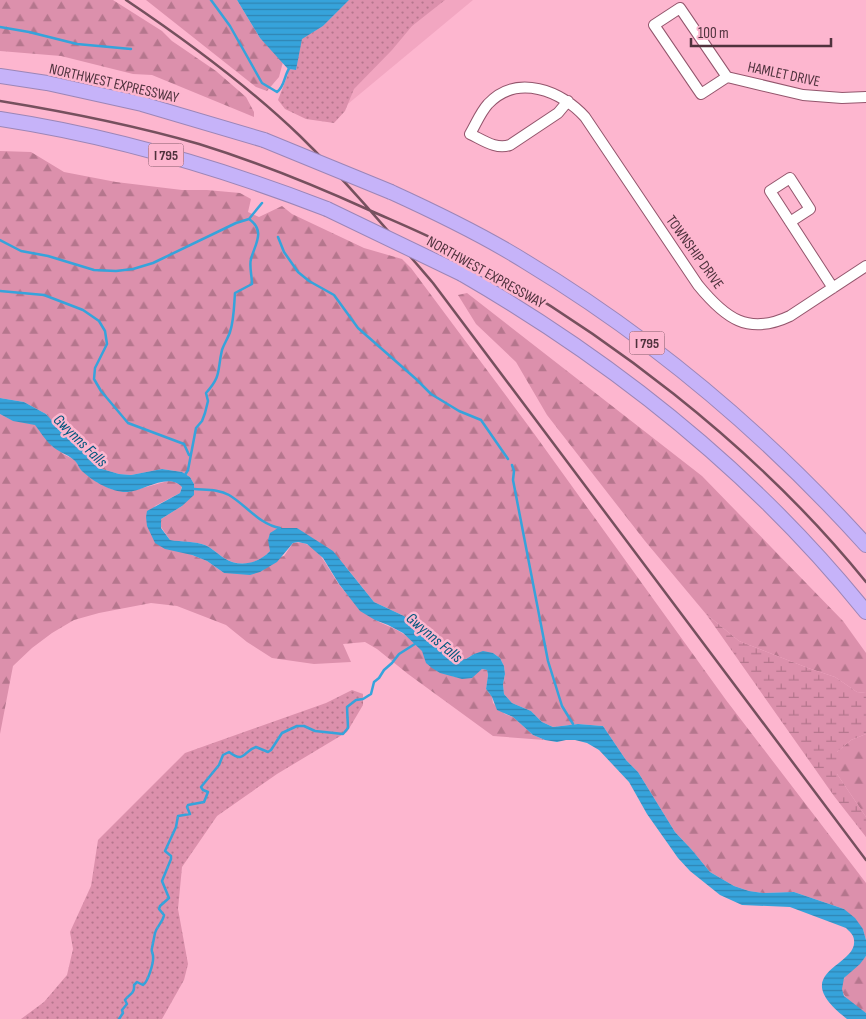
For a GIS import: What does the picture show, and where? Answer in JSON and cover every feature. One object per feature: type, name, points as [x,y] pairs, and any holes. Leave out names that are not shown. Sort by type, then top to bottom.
[{"type":"highway","name":"NORTHWEST EXPRESSWAY","points":[[0,76],[47,83],[132,101],[264,140],[391,192],[440,215],[525,261],[632,332],[686,373],[737,416],[800,474],[866,545]]},
{"type":"highway","name":"NORTHWEST EXPRESSWAY","points":[[0,119],[78,133],[167,155],[248,179],[326,209],[462,274],[513,304],[607,367],[708,447],[791,526],[866,612]]},
{"type":"street","name":"HAMLET DRIVE","points":[[726,77],[701,94],[654,25],[680,8],[726,77],[803,95],[842,98],[866,97]]},
{"type":"street","name":"TOWNSHIP DRIVE","points":[[568,101],[558,113],[510,145],[503,147],[495,146],[470,134],[489,104],[497,96],[507,92],[520,88],[546,90],[568,101],[585,118],[698,285],[726,313],[740,322],[770,324],[790,316],[866,266]]},
{"type":"street","points":[[790,222],[833,288]]},
{"type":"shaded area","points":[[242,0],[473,0],[337,113],[325,111]]},
{"type":"green space","points":[[0,0],[113,0],[162,31],[172,41],[216,71],[246,97],[254,112],[254,117],[152,75],[133,74],[61,56],[0,51]]},
{"type":"green space","points":[[146,0],[237,0],[260,38],[283,62],[279,77],[267,91],[256,87]]},
{"type":"green space","points":[[349,0],[445,0],[412,26],[392,50],[354,89],[345,111],[334,123],[306,119],[285,109],[278,100],[288,74],[288,69],[296,70],[301,39],[323,26]]},
{"type":"green space","points":[[0,151],[31,152],[64,172],[116,182],[182,190],[240,193],[251,199],[248,212],[259,217],[282,206],[292,214],[364,248],[402,259],[411,268],[530,428],[726,700],[866,883],[866,940],[863,929],[844,909],[794,892],[763,893],[749,891],[734,886],[710,872],[675,832],[638,772],[626,760],[603,726],[578,724],[553,727],[542,722],[531,711],[512,703],[504,694],[505,674],[500,658],[493,653],[474,654],[466,659],[457,660],[446,655],[429,637],[404,616],[374,602],[346,567],[297,528],[270,546],[270,551],[260,559],[242,564],[224,558],[205,545],[170,540],[161,527],[161,519],[182,506],[194,484],[190,477],[182,472],[162,469],[131,475],[102,469],[46,414],[24,402],[0,398]]},
{"type":"green space","points":[[467,293],[702,476],[843,621],[866,653],[866,693],[857,692],[835,677],[739,641],[706,614],[645,541],[547,415],[516,362],[476,324],[458,295]]},
{"type":"green space","points":[[0,414],[14,421],[35,424],[63,454],[75,460],[82,471],[111,489],[128,492],[168,481],[178,482],[182,486],[180,493],[155,506],[147,526],[224,573],[284,556],[293,543],[302,543],[309,546],[322,557],[341,587],[352,600],[377,621],[409,638],[452,676],[464,677],[482,669],[487,670],[486,689],[492,697],[493,703],[505,714],[513,717],[533,735],[545,740],[493,736],[365,642],[343,644],[351,662],[314,664],[272,658],[247,642],[226,625],[177,606],[151,603],[74,620],[32,648],[13,666],[0,734]]},
{"type":"green space","points":[[706,614],[739,641],[835,677],[857,692],[866,693],[866,734],[851,740],[837,752],[837,774],[866,817],[866,837],[834,796]]},
{"type":"green space","points":[[352,690],[363,694],[363,705],[347,732],[277,774],[217,816],[182,867],[178,909],[188,964],[184,980],[162,1019],[21,1019],[44,1002],[67,975],[73,949],[70,932],[91,886],[98,840],[185,753],[326,703]]},
{"type":"green space","points":[[866,734],[866,817],[837,774],[837,752],[851,740]]},
{"type":"green space","points":[[866,956],[866,1013],[846,998],[843,993],[842,982]]},
{"type":"water","points":[[237,0],[349,0],[323,26],[302,39],[296,70],[288,69],[260,38]]},
{"type":"water","name":"Gwynns Falls","points":[[0,398],[24,402],[46,414],[102,469],[131,475],[162,469],[182,472],[190,477],[194,484],[194,495],[182,506],[161,519],[161,528],[170,540],[205,545],[224,558],[242,564],[254,562],[270,551],[268,540],[270,533],[278,528],[297,528],[333,551],[374,602],[404,616],[416,625],[446,655],[457,660],[466,659],[483,651],[493,653],[500,658],[505,674],[504,694],[512,703],[531,711],[542,722],[553,727],[578,724],[603,726],[626,760],[638,772],[675,832],[710,872],[734,886],[749,891],[763,893],[794,892],[844,909],[855,918],[863,929],[866,940],[866,956],[844,978],[842,989],[844,996],[866,1013],[866,1019],[847,1019],[830,1003],[822,990],[823,980],[852,949],[854,938],[849,930],[790,907],[742,905],[720,895],[690,871],[678,858],[647,814],[629,782],[599,750],[587,743],[575,740],[557,742],[545,740],[533,735],[513,717],[497,710],[492,697],[486,689],[487,670],[482,669],[472,678],[462,679],[440,673],[432,668],[426,663],[422,651],[403,633],[360,611],[339,584],[323,558],[307,544],[293,543],[277,562],[260,572],[250,575],[224,573],[207,561],[192,555],[165,549],[155,543],[147,526],[147,511],[180,493],[182,487],[170,481],[128,492],[116,491],[104,486],[83,472],[74,460],[47,441],[35,425],[13,421],[0,414]]},
{"type":"waterway","points":[[211,0],[230,26],[262,83],[277,92],[282,87],[290,67]]},
{"type":"waterway","points":[[0,27],[77,44],[131,49]]},
{"type":"waterway","points":[[249,219],[262,203]]},
{"type":"waterway","points":[[0,240],[21,251],[48,256],[94,270],[116,271],[133,269],[153,263],[236,223],[249,219],[254,224],[257,228],[258,238],[250,262],[252,284],[235,293],[231,327],[222,350],[217,377],[206,393],[208,401],[205,413],[202,421],[196,428],[188,470],[185,475]]},
{"type":"waterway","points":[[278,237],[284,252],[298,272],[309,281],[334,295],[358,328],[431,394],[459,411],[481,420],[508,459]]},
{"type":"waterway","points":[[0,291],[44,295],[83,310],[99,321],[105,331],[107,344],[95,368],[94,379],[101,391],[128,423],[184,444],[189,455]]},
{"type":"waterway","points":[[512,465],[514,471],[513,480],[548,661],[562,706],[573,724]]},
{"type":"waterway","points":[[194,489],[225,493],[266,523],[280,528]]},
{"type":"waterway","points":[[119,1019],[123,1013],[122,1010],[127,1004],[125,1000],[133,992],[134,985],[137,982],[143,985],[152,967],[152,949],[155,933],[164,915],[159,909],[169,898],[162,881],[171,856],[165,851],[176,827],[178,816],[190,814],[188,805],[204,802],[208,792],[201,787],[219,765],[223,755],[229,752],[241,757],[256,747],[268,752],[282,733],[297,726],[304,726],[315,731],[343,734],[348,728],[347,707],[356,700],[363,699],[371,694],[374,682],[384,670],[399,654],[418,642]]},
{"type":"railway","points":[[126,0],[216,64],[280,117],[335,171],[401,245],[433,283],[866,860]]},
{"type":"railway","points":[[0,101],[75,114],[174,137],[264,166],[419,232],[506,278],[619,352],[674,394],[776,484],[823,532],[866,582]]}]
